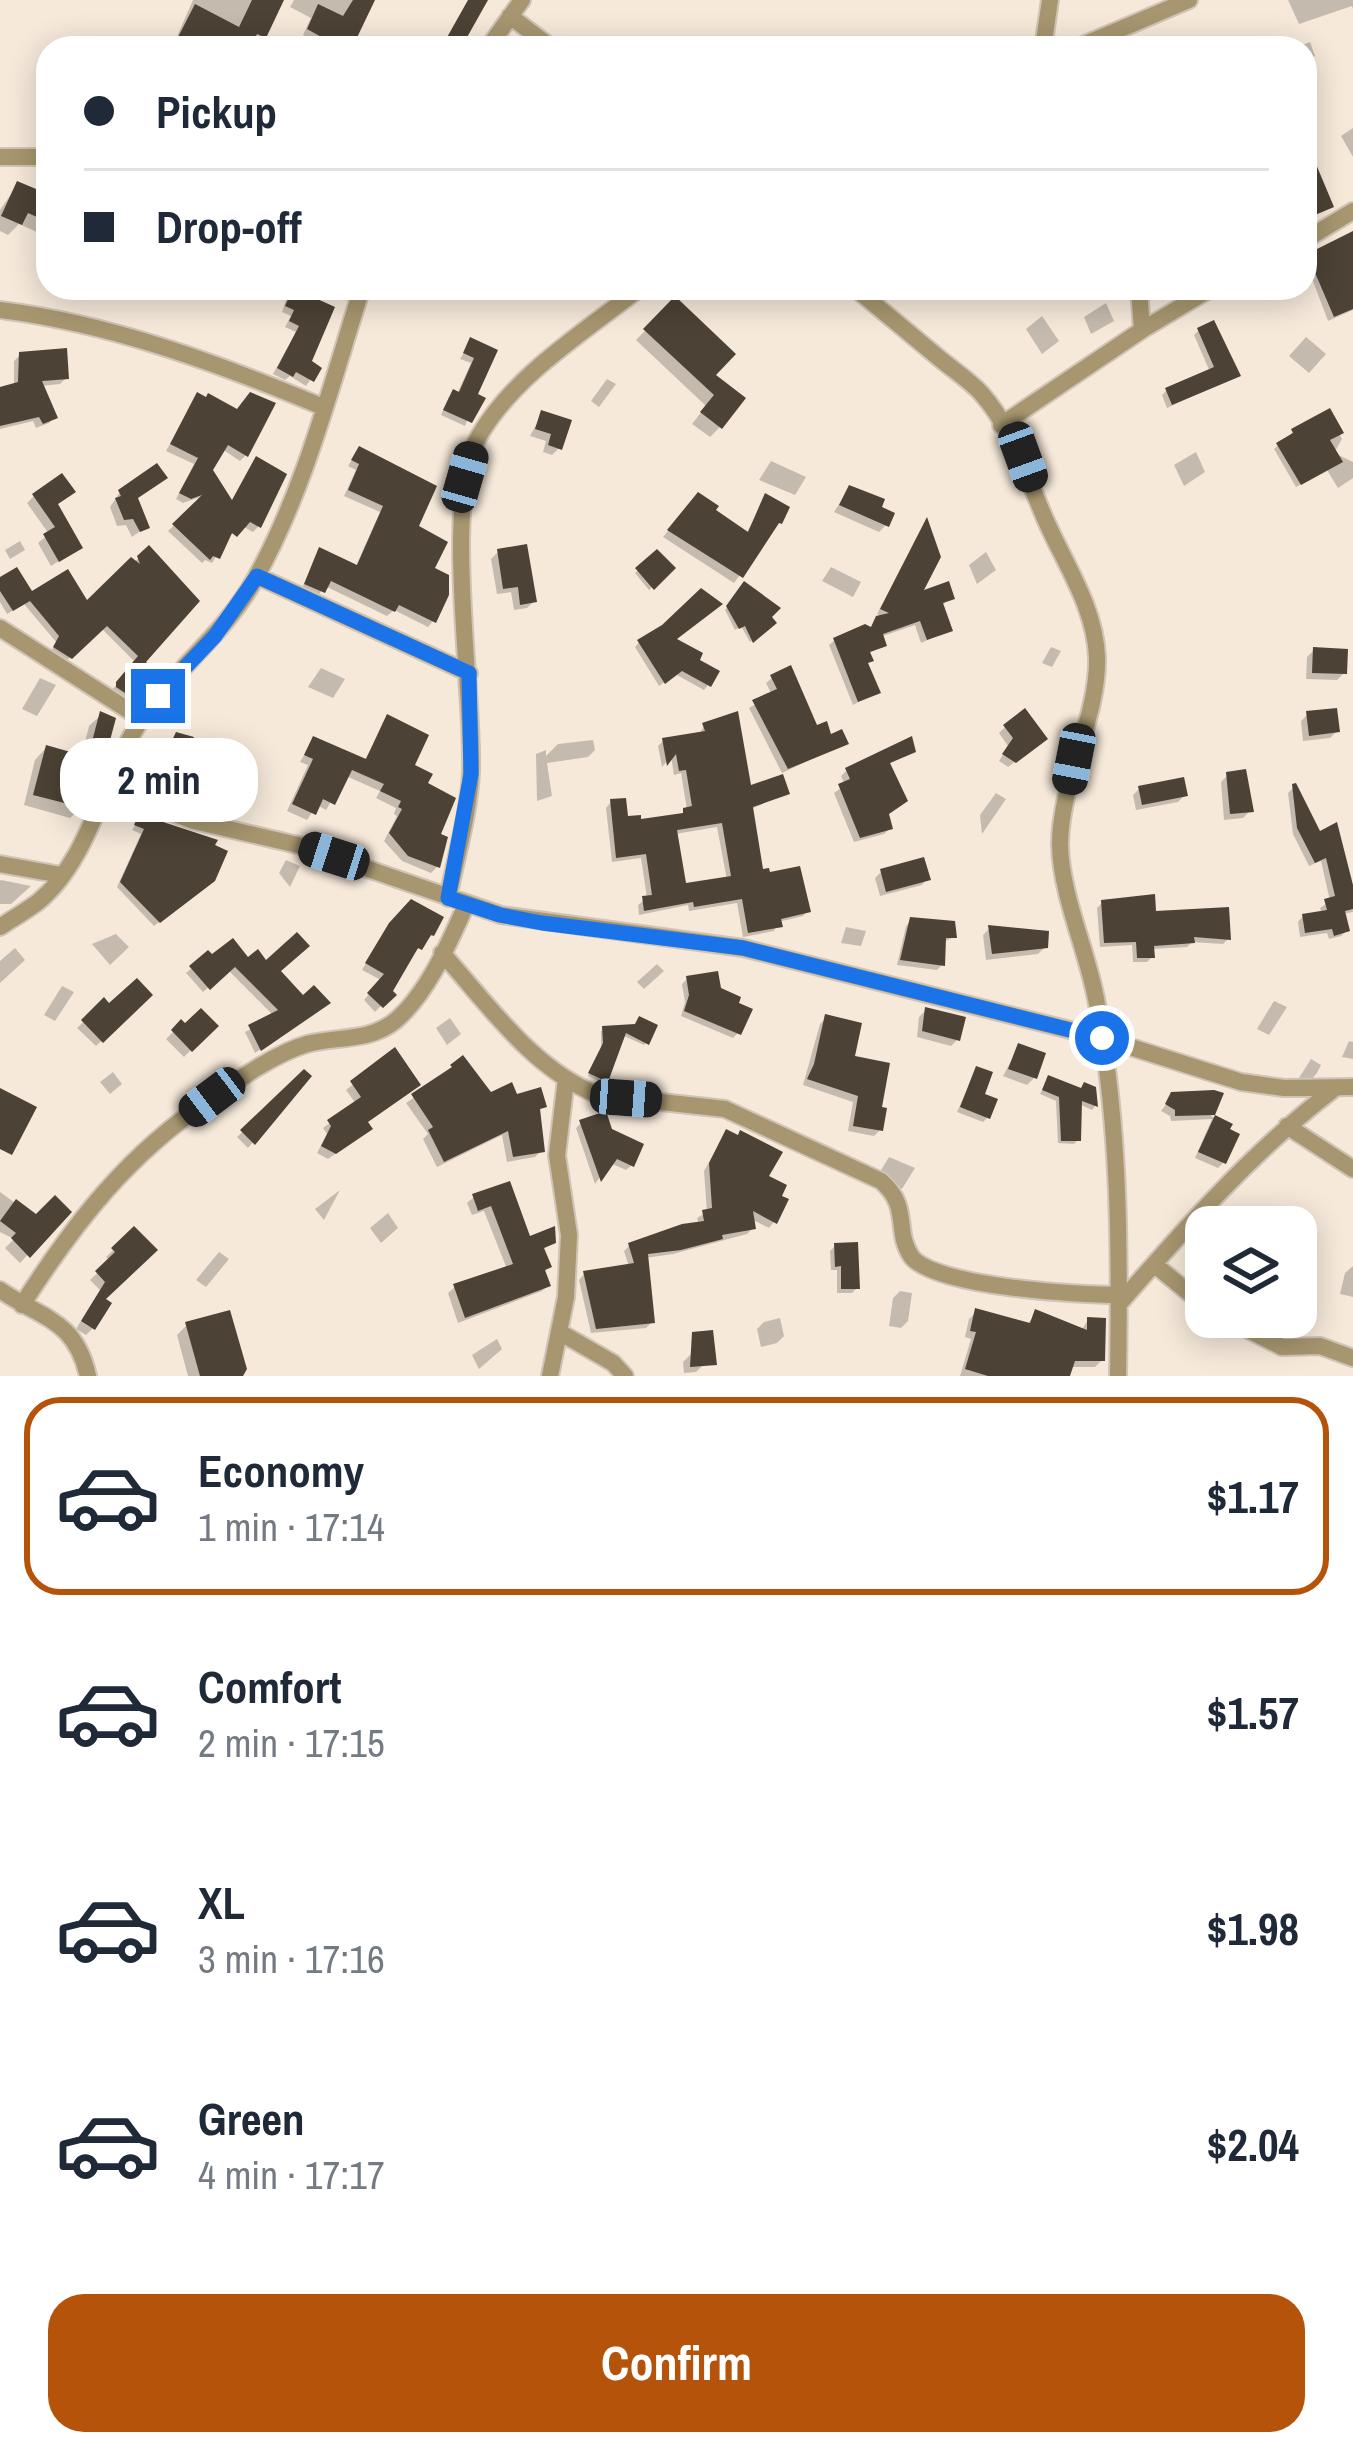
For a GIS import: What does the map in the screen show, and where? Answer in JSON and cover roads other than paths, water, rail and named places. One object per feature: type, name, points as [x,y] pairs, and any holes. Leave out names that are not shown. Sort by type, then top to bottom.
[{"type":"street","points":[[496,36],[522,0]]},
{"type":"street","points":[[1045,36],[1050,0]]},
{"type":"street","points":[[1105,36],[1189,0]]},
{"type":"street","points":[[510,16],[536,36]]},
{"type":"street","points":[[0,157],[36,158]]},
{"type":"street","points":[[1317,233],[1353,211]]},
{"type":"street","points":[[0,927],[40,901],[61,875],[142,719],[215,636],[257,576],[288,513],[358,300]]},
{"type":"street","points":[[448,898],[471,774],[462,559],[465,477],[473,448],[507,400],[625,300]]},
{"type":"street","points":[[869,300],[981,393],[1023,457],[1043,514],[1074,575],[1097,656],[1060,844],[1102,1038],[1119,1206],[1118,1376]]},
{"type":"street","points":[[1140,300],[1142,330]]},
{"type":"street","points":[[1001,424],[1192,300]]},
{"type":"street","points":[[0,310],[43,316],[178,352],[323,407]]},
{"type":"street","points":[[257,576],[469,673]]},
{"type":"street","points":[[0,628],[142,719]]},
{"type":"street","points":[[104,793],[194,821],[302,846],[466,905],[542,923],[743,948],[1102,1038],[1240,1082],[1284,1088],[1347,1087]]},
{"type":"street","points":[[0,865],[61,875]]},
{"type":"street","points":[[22,1305],[95,1199],[149,1145],[212,1097],[305,1044],[374,1034],[394,1022],[413,1002],[466,905]]},
{"type":"street","points":[[442,953],[530,1050],[566,1078],[598,1094],[725,1108],[880,1181],[893,1192],[903,1213],[909,1254],[922,1267],[981,1283],[1119,1300]]},
{"type":"street","points":[[550,1376],[561,1333],[569,1235],[557,1155],[566,1078]]},
{"type":"street","points":[[1119,1300],[1214,1196],[1287,1126],[1347,1087]]},
{"type":"street","points":[[1287,1126],[1353,1169]]},
{"type":"street","points":[[1154,1264],[1185,1290]]},
{"type":"street","points":[[0,1291],[67,1330],[88,1376]]},
{"type":"street","points":[[561,1333],[613,1363],[625,1376]]},
{"type":"street","points":[[1264,1338],[1282,1347],[1320,1346],[1353,1358]]}]
